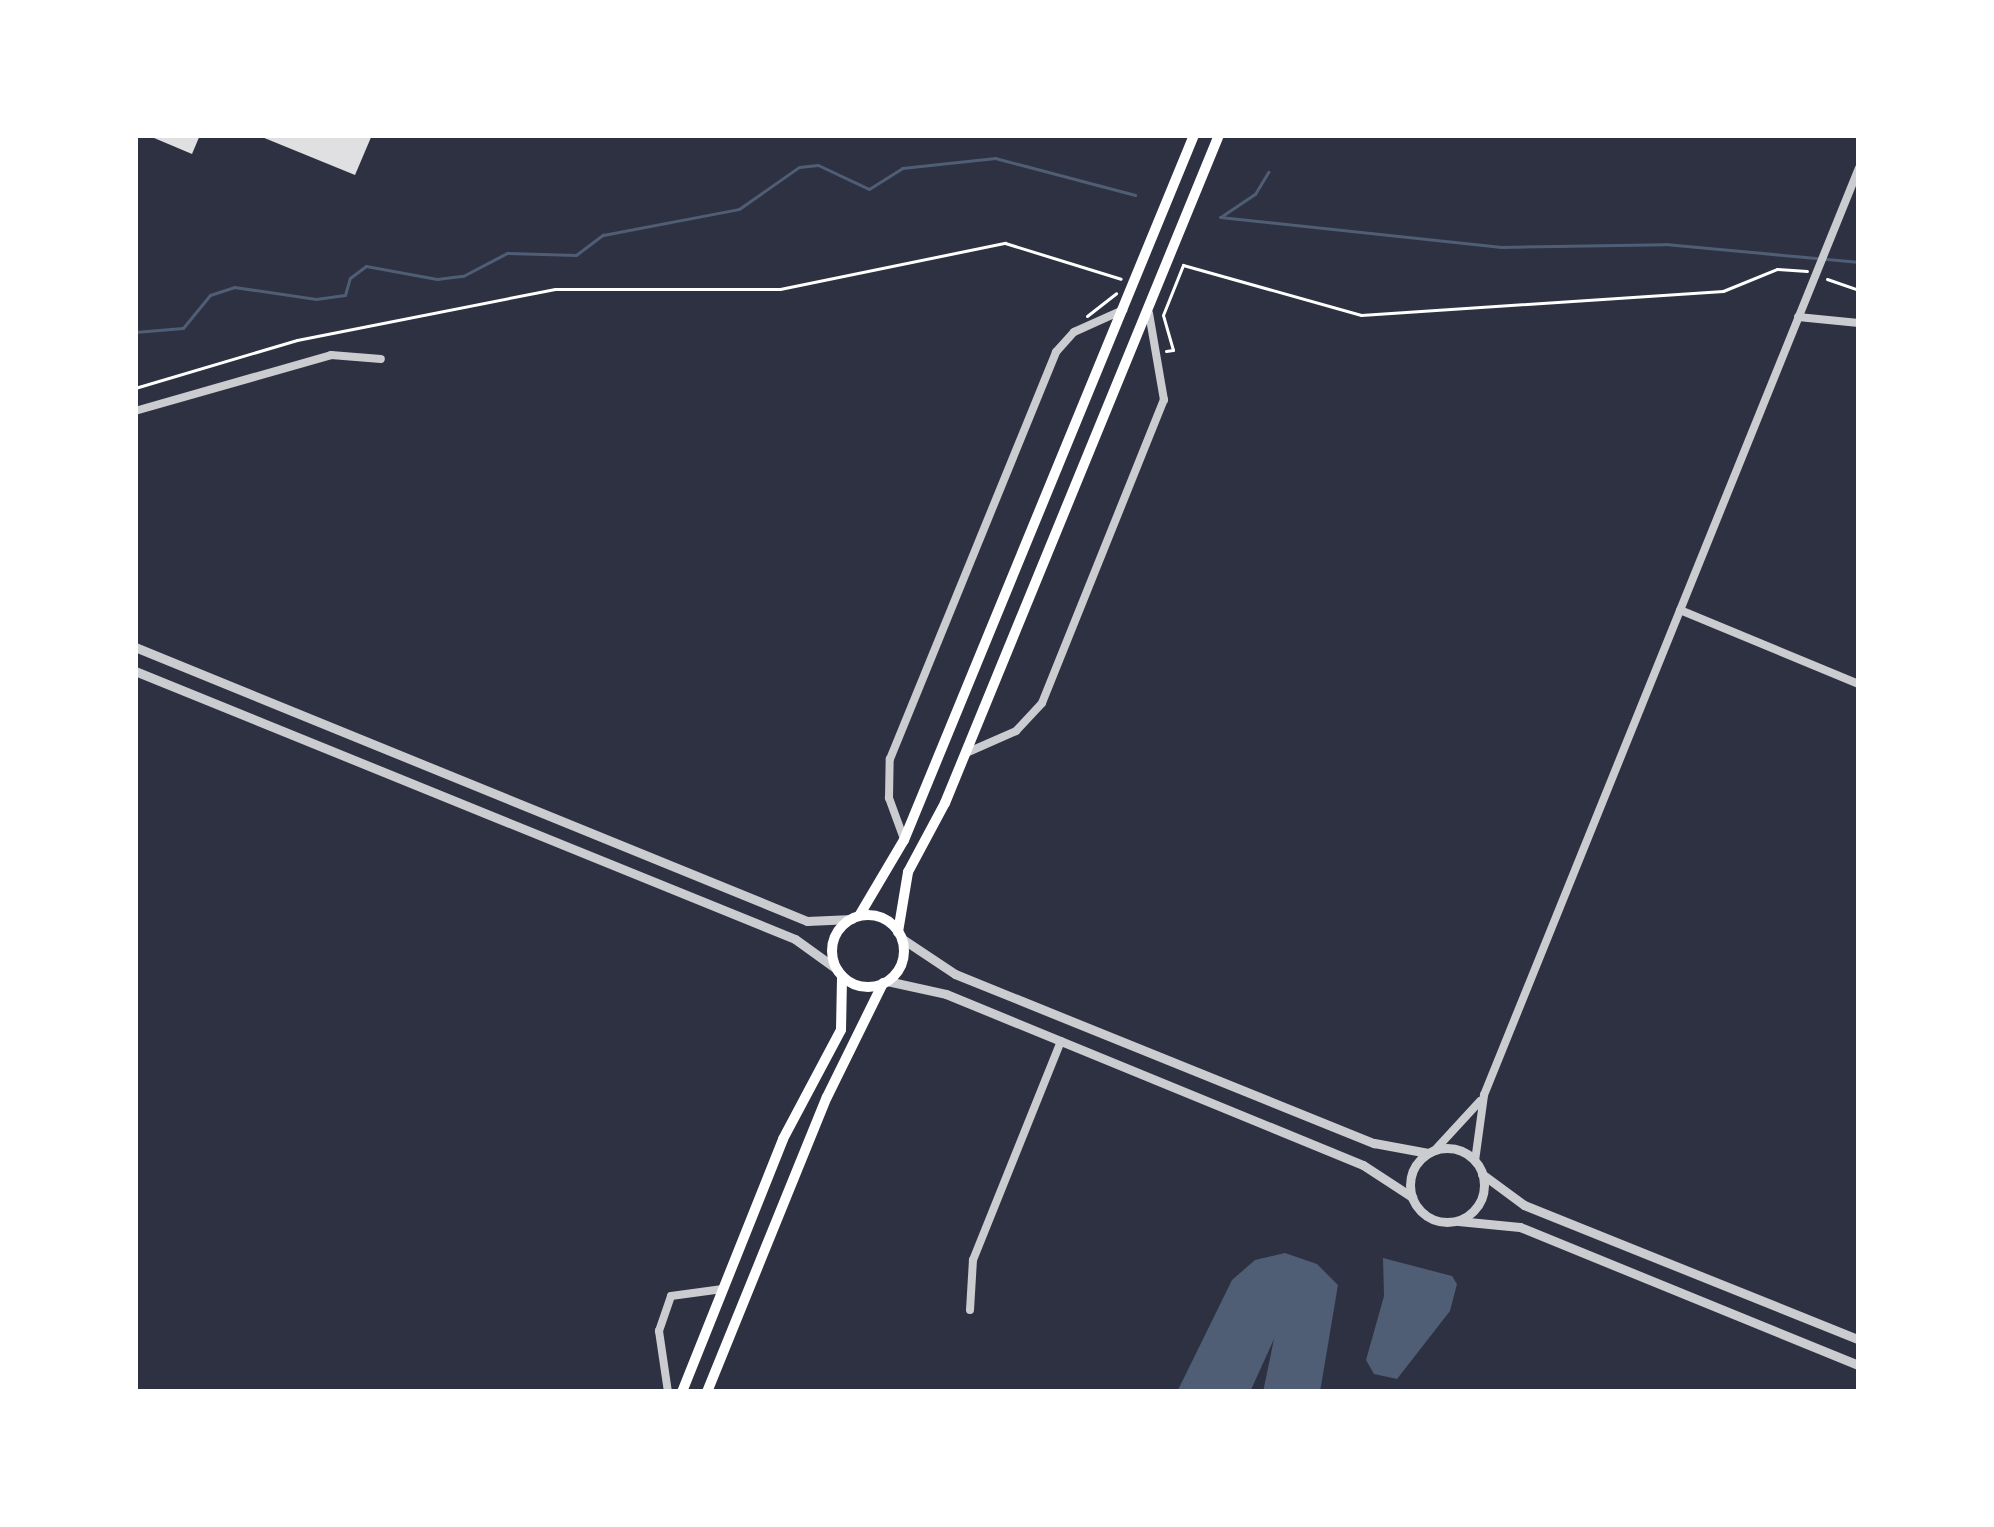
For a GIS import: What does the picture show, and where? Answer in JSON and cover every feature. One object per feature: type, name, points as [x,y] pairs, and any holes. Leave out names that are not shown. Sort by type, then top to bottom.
[{"type":"main road","points":[[682,1392],[797,1108],[841,1030],[834,941],[856,918],[904,840],[1194,135]]},
{"type":"main road","points":[[706,1392],[826,1097],[885,982],[900,966],[903,886],[966,753],[1219,135]]},
{"type":"main road","points":[[856,918],[881,918],[900,935]]},
{"type":"main road","points":[[840,973],[861,986],[885,982]]},
{"type":"street","points":[[1475,1161],[1484,1095],[1859,167]]},
{"type":"street","points":[[904,840],[890,798],[890,759],[1056,352],[1074,332],[1125,309]]},
{"type":"street","points":[[966,753],[1000,742],[1042,703],[1164,400],[1149,314]]},
{"type":"street","points":[[1798,317],[1859,323]]},
{"type":"street","points":[[135,411],[332,355],[381,359]]},
{"type":"street","points":[[1680,610],[1859,684]]},
{"type":"street","points":[[135,646],[807,921],[856,918]]},
{"type":"street","points":[[135,671],[796,939],[840,973]]},
{"type":"street","points":[[900,935],[955,974],[1374,1144],[1432,1152],[1456,1150],[1524,1205],[1859,1340]]},
{"type":"street","points":[[885,982],[928,988],[1391,1177],[1425,1216],[1520,1227],[1859,1365]]},
{"type":"street","points":[[970,1310],[973,1260],[1061,1041]]},
{"type":"street","points":[[1412,1197],[1412,1172],[1484,1095]]},
{"type":"street","points":[[1275,1129],[1284,1106]]},
{"type":"street","points":[[1458,1221],[1482,1197],[1482,1174]]},
{"type":"street","points":[[668,1392],[659,1331],[671,1296],[723,1289]]},
{"type":"path","points":[[135,388],[297,340],[555,289],[780,289],[1005,243],[1126,280]]},
{"type":"path","points":[[1157,352],[1173,350],[1162,315],[1184,265],[1370,315],[1744,289],[1790,268],[1859,290]]},
{"type":"water","points":[[1285,1253],[1317,1264],[1338,1285],[1320,1392],[1263,1392],[1274,1339],[1250,1392],[1177,1392],[1232,1280],[1255,1260]]},
{"type":"water","points":[[1383,1258],[1452,1276],[1457,1284],[1450,1311],[1397,1379],[1374,1374],[1366,1360],[1384,1296]]},
{"type":"building","points":[[147,135],[200,135],[192,154]]},
{"type":"building","points":[[257,135],[372,135],[355,175]]},
{"type":"waterway","points":[[135,332],[183,328],[210,295],[234,287],[316,299],[345,295],[350,278],[366,266],[437,279],[463,276],[507,253],[576,255],[603,235],[739,209],[799,167],[818,165],[869,189],[902,168],[995,158],[1135,195]]},
{"type":"waterway","points":[[1222,216],[1255,194],[1268,172]]},
{"type":"waterway","points":[[1220,217],[1501,247],[1665,244],[1859,262]]}]
